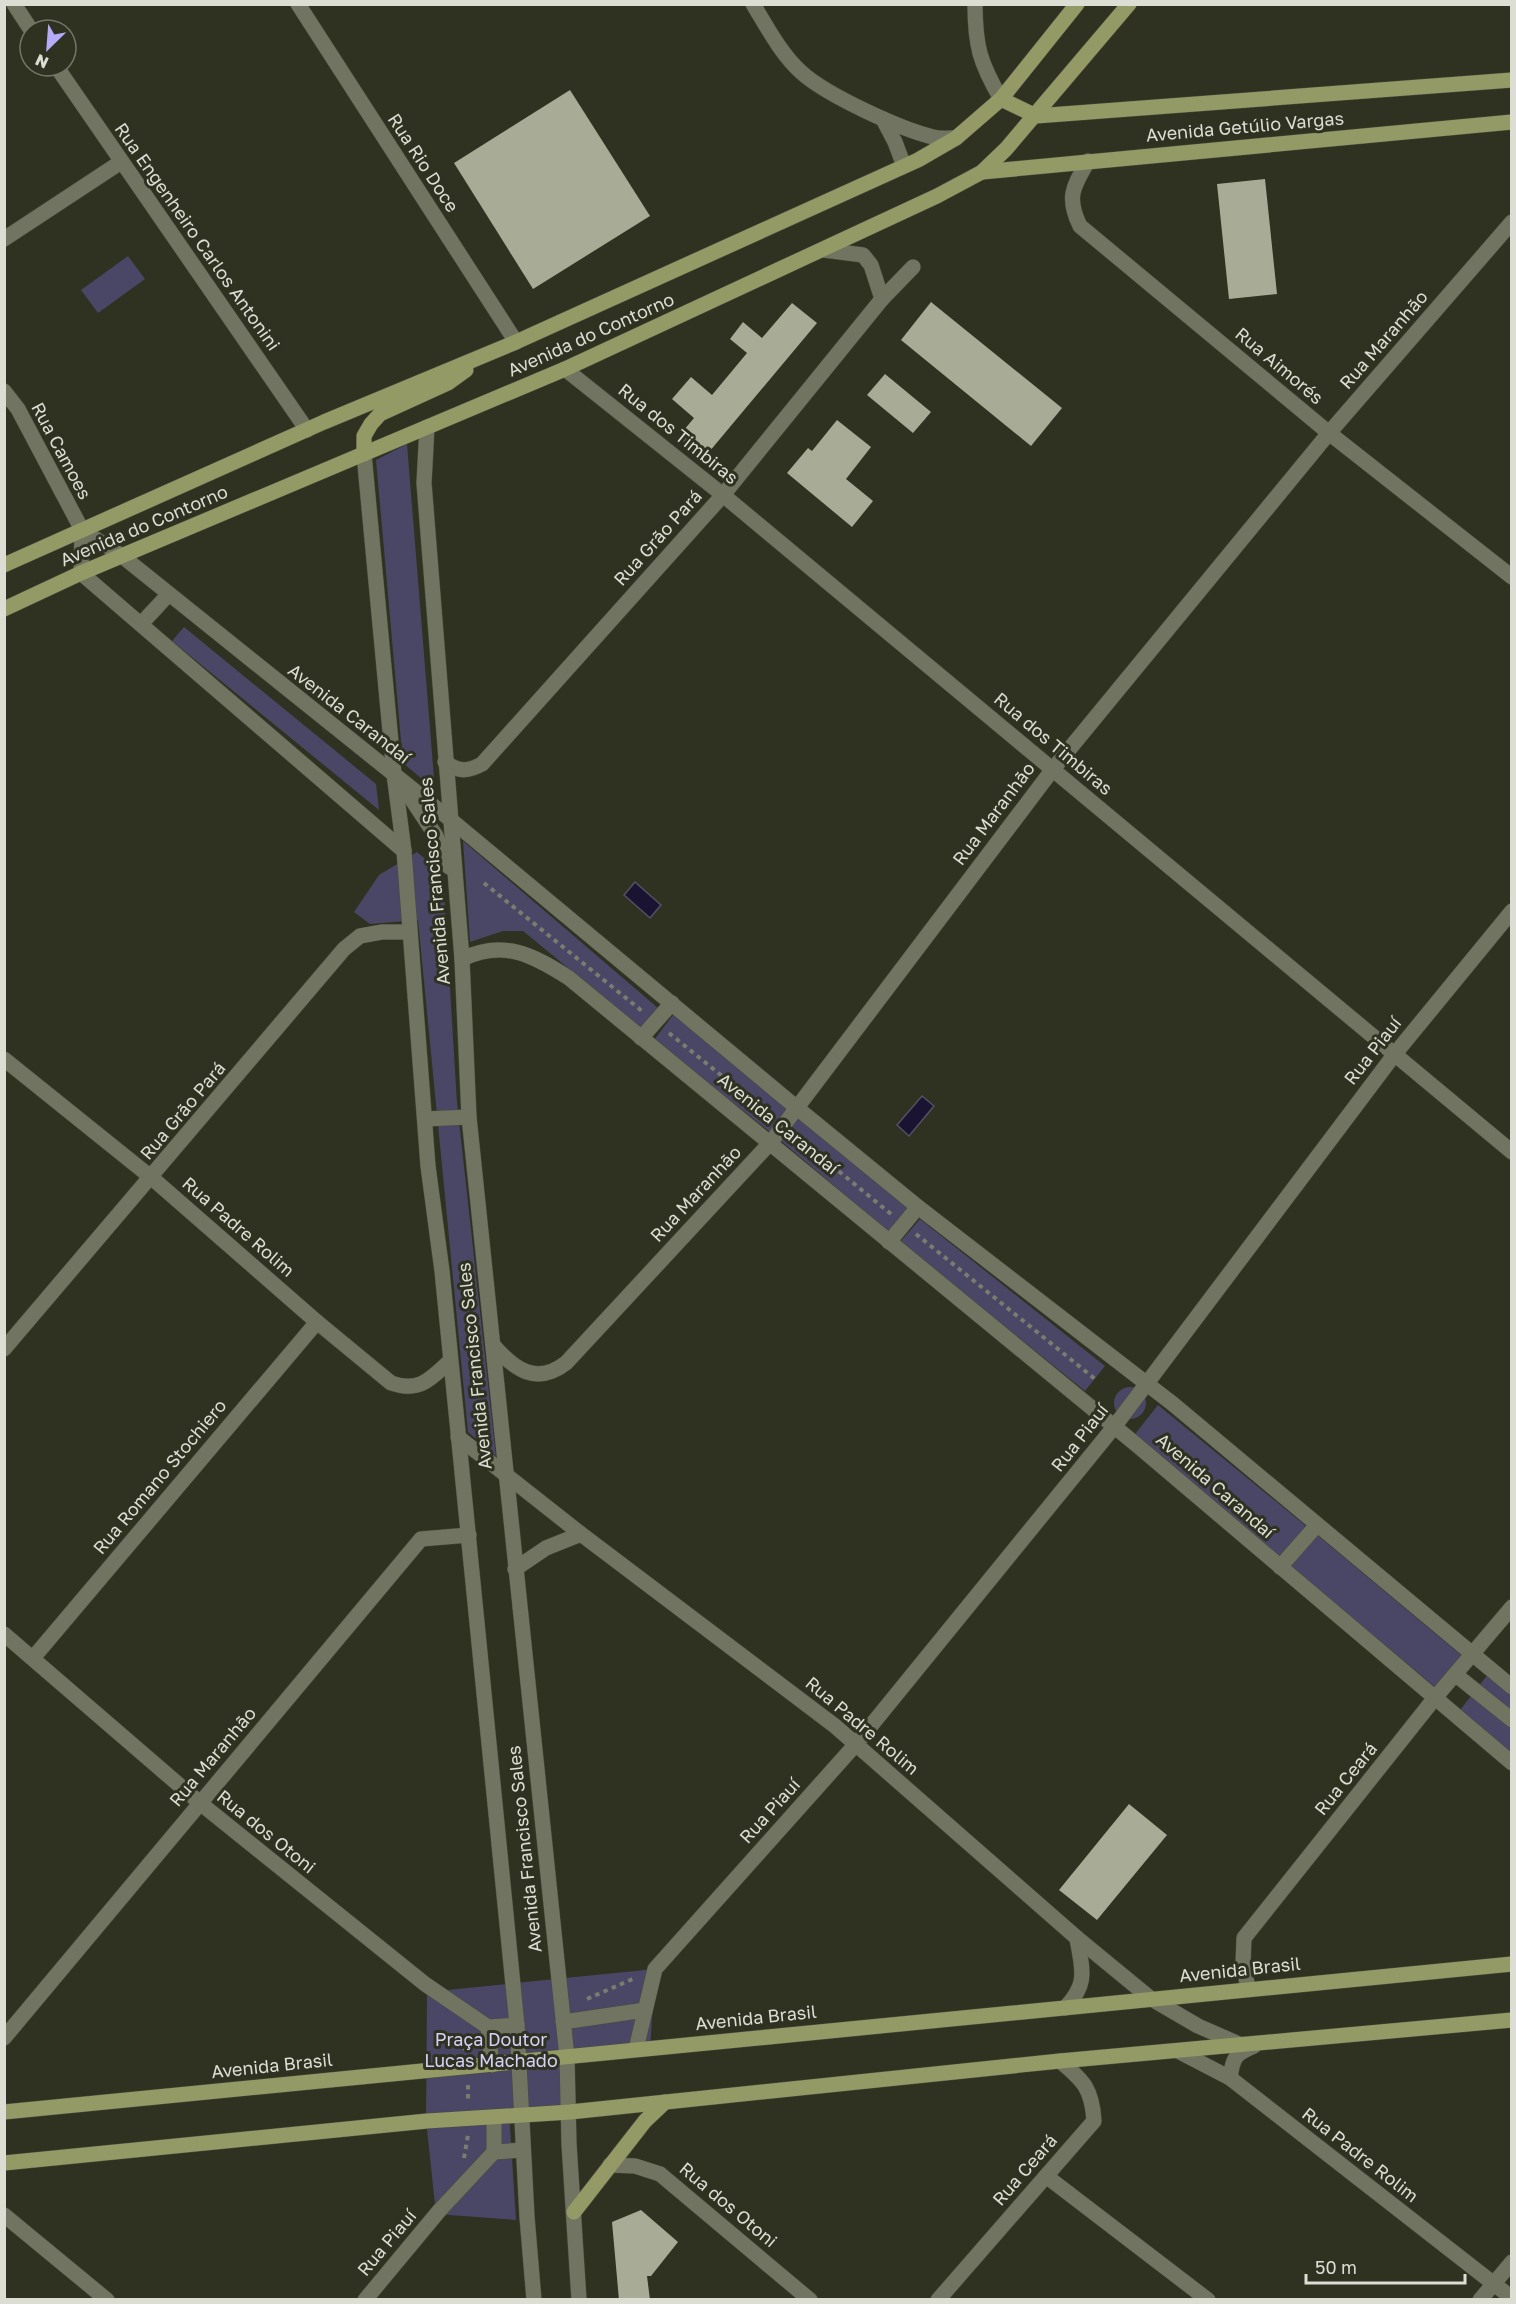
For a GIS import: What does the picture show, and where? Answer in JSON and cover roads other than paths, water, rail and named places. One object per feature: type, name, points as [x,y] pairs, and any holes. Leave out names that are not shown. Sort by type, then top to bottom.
[{"type":"main road","name":"Avenida do Contorno","points":[[4,565],[307,430],[494,352],[918,160],[956,138],[1001,99],[1077,4]]},
{"type":"main road","name":"Avenida do Contorno","points":[[4,609],[81,573],[565,369],[824,250],[982,172],[1036,116],[1130,4]]},
{"type":"main road","name":"Avenida Getúlio Vargas","points":[[1036,116],[1510,79]]},
{"type":"main road","points":[[1001,99],[1036,116]]},
{"type":"main road","name":"Avenida Getúlio Vargas","points":[[982,172],[1512,122]]},
{"type":"main road","points":[[364,454],[364,436],[380,414],[448,383],[494,352]]},
{"type":"main road","name":"Avenida Brasil","points":[[8,2110],[492,2065],[1248,1988],[1512,1964]]},
{"type":"main road","points":[[4,2163],[469,2118],[570,2112],[1060,2061],[1512,2020]]},
{"type":"main road","points":[[574,2212],[645,2121],[665,2102]]},
{"type":"street","points":[[14,4],[23,18]]},
{"type":"street","points":[[753,4],[779,45],[801,72],[827,91],[883,119],[935,138],[956,138]]},
{"type":"street","points":[[975,4],[975,34],[984,70],[1001,99]]},
{"type":"street","name":"Rua Rio Doce","points":[[301,5],[516,342]]},
{"type":"street","name":"Rua Engenheiro Carlos Antonini","points":[[64,78],[307,430]]},
{"type":"street","points":[[883,119],[896,142],[904,166]]},
{"type":"street","name":"Rua Aimorés","points":[[1088,161],[1075,183],[1071,198],[1072,211],[1080,226],[1329,433],[1512,577]]},
{"type":"street","points":[[4,239],[121,162]]},
{"type":"street","name":"Rua Maranhão","points":[[493,1345],[508,1362],[525,1371],[540,1375],[555,1372],[574,1355],[771,1142],[1053,769],[1329,433],[1512,222]]},
{"type":"street","points":[[824,250],[863,255],[871,265],[882,300]]},
{"type":"street","name":"Rua Grão Pará","points":[[445,762],[462,771],[472,770],[482,764],[723,495],[882,300],[913,267]]},
{"type":"street","name":"Rua dos Timbiras","points":[[565,369],[723,495],[1512,1152]]},
{"type":"street","name":"Rua Camoes","points":[[4,391],[18,409],[82,530]]},
{"type":"street","name":"Avenida Francisco Sales","points":[[427,427],[424,483],[462,959],[469,1117],[567,2057],[579,2300]]},
{"type":"street","name":"Avenida Francisco Sales","points":[[364,454],[394,774],[404,851],[428,1166],[442,1271],[470,1535],[517,2025],[534,2300]]},
{"type":"street","points":[[82,530],[81,573],[404,851]]},
{"type":"street","name":"Avenida Carandaí","points":[[82,530],[122,556],[451,820],[918,1207],[1147,1383],[1512,1688]]},
{"type":"street","points":[[141,624],[168,595]]},
{"type":"street","points":[[394,774],[436,837],[455,882]]},
{"type":"street","name":"Rua Piauí","points":[[645,2010],[655,1969],[856,1744],[1114,1427],[1394,1055],[1512,911]]},
{"type":"street","name":"Rua Grão Pará","points":[[4,1349],[152,1178],[344,949],[360,936],[382,932],[409,933]]},
{"type":"street","name":"Avenida Carandaí","points":[[462,959],[479,951],[500,949],[522,953],[547,964],[569,978],[640,1038],[771,1142],[1114,1427],[1512,1763]]},
{"type":"street","points":[[640,1038],[672,1002]]},
{"type":"street","name":"Rua Padre Rolim","points":[[4,1059],[152,1178],[317,1322],[391,1383],[405,1388],[418,1386],[430,1379],[450,1360]]},
{"type":"street","points":[[425,1119],[469,1117]]},
{"type":"street","points":[[889,1242],[918,1207]]},
{"type":"street","name":"Rua Romano Stochiero","points":[[33,1658],[317,1322]]},
{"type":"street","name":"Rua Padre Rolim","points":[[458,1437],[856,1744],[1077,1938],[1150,1998],[1190,2021],[1239,2044]]},
{"type":"street","points":[[1280,1567],[1317,1525]]},
{"type":"street","points":[[515,1569],[546,1548],[582,1534]]},
{"type":"street","name":"Rua Maranhão","points":[[4,2038],[421,1539],[470,1535]]},
{"type":"street","name":"Rua Ceará","points":[[1248,1988],[1243,1964],[1244,1938],[1434,1699],[1512,1607]]},
{"type":"street","name":"Rua dos Otoni","points":[[4,1634],[200,1803],[425,1984],[488,2027]]},
{"type":"street","points":[[1456,1674],[1512,1720]]},
{"type":"street","points":[[1065,2008],[1078,1995],[1083,1976],[1077,1938]]},
{"type":"street","points":[[562,2015],[645,2010],[636,2049]]},
{"type":"street","points":[[492,2065],[488,2027],[517,2025]]},
{"type":"street","points":[[1230,2078],[1232,2060],[1241,2052],[1262,2043]]},
{"type":"street","name":"Rua Padre Rolim","points":[[1178,2051],[1230,2078],[1512,2298]]},
{"type":"street","name":"Rua Ceará","points":[[938,2300],[1094,2121],[1093,2099],[1079,2077],[1060,2061]]},
{"type":"street","points":[[494,2118],[494,2152],[523,2150]]},
{"type":"street","name":"Rua Piauí","points":[[365,2300],[439,2211],[494,2152]]},
{"type":"street","name":"Rua dos Otoni","points":[[610,2165],[634,2166],[660,2174],[810,2300]]},
{"type":"street","points":[[1046,2176],[1208,2300]]},
{"type":"street","points":[[4,2215],[106,2300]]},
{"type":"street","points":[[1480,2300],[1512,2262]]},
{"type":"park label","name":"Praça Doutor Lucas Machado","points":[[491,2050]]}]
